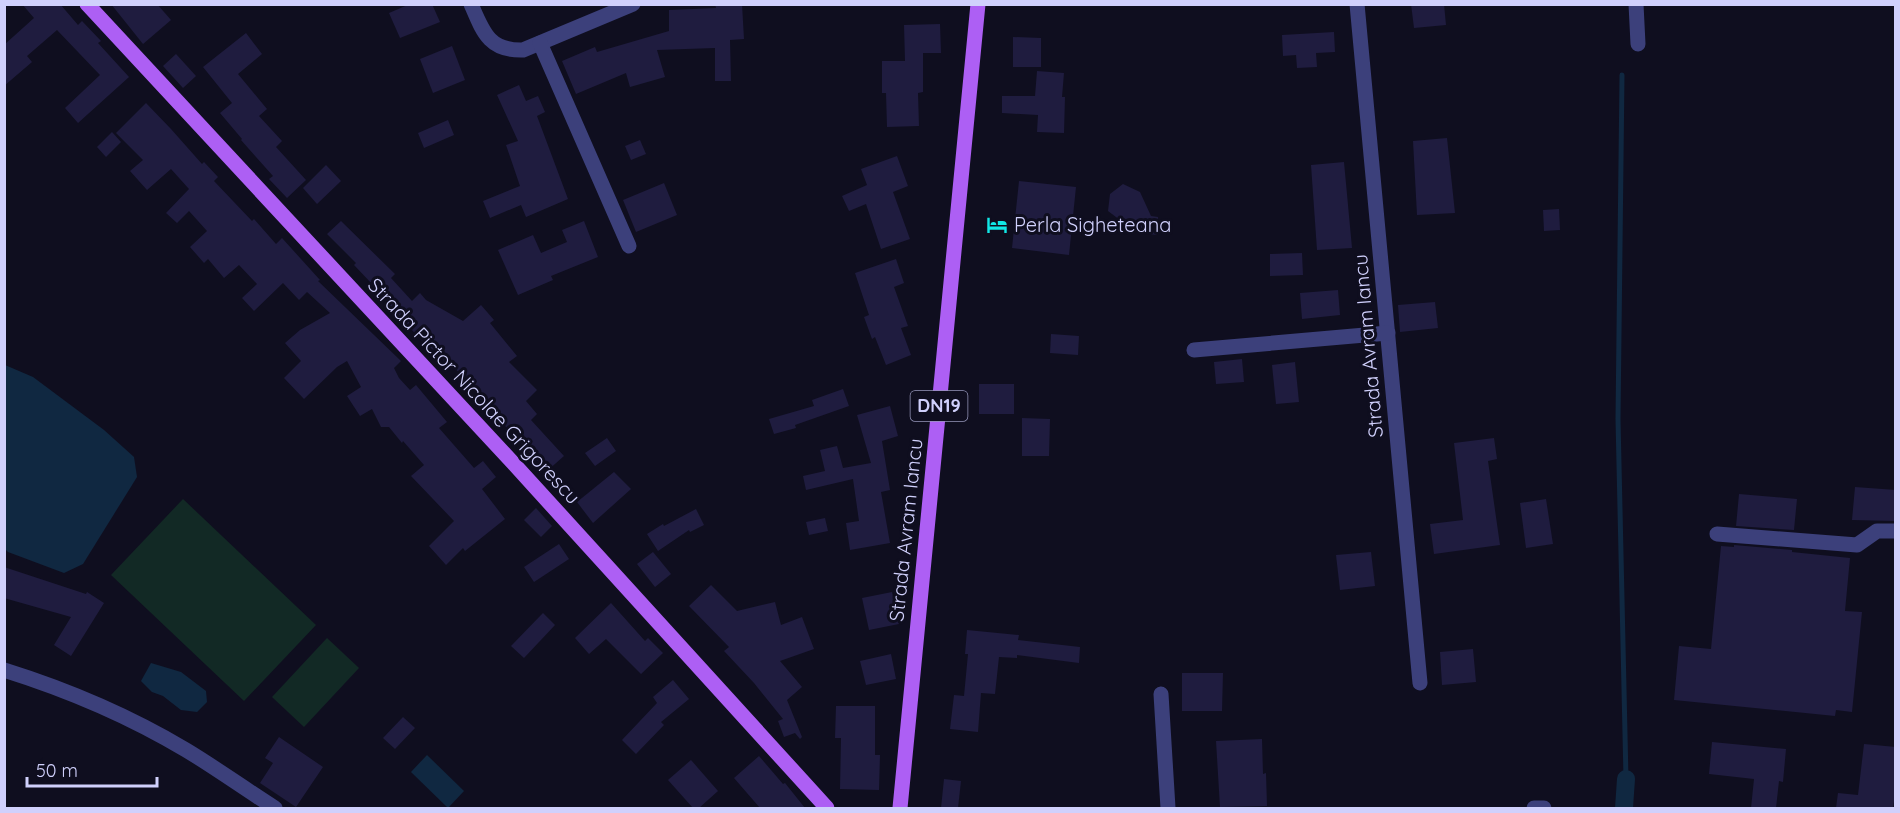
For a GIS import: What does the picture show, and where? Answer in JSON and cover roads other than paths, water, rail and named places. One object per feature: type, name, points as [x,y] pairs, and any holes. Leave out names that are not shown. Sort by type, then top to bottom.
[{"type":"main road","name":"Strada Pictor Nicolae Grigorescu","points":[[87,4],[514,464],[827,808]]},
{"type":"main road","name":"Strada Avram Iancu","points":[[900,808],[978,4]]},
{"type":"street","points":[[471,4],[489,40],[511,51],[523,50],[633,4]]},
{"type":"street","name":"Strada Avram Iancu","points":[[1357,4],[1420,683]]},
{"type":"street","points":[[1636,4],[1638,44]]},
{"type":"street","points":[[540,43],[629,246]]},
{"type":"street","points":[[1194,350],[1388,333]]},
{"type":"street","points":[[1717,534],[1857,545],[1877,531],[1896,531]]},
{"type":"street","points":[[4,670],[41,681],[110,709],[185,750],[275,808]]},
{"type":"street","points":[[1161,694],[1168,808]]},
{"type":"street","points":[[1534,808],[1544,808]]},
{"type":"water","points":[[5,365],[33,377],[104,430],[134,457],[137,477],[83,564],[64,573],[5,549]]},
{"type":"water","points":[[151,663],[181,672],[206,691],[207,702],[197,712],[181,710],[163,696],[152,692],[141,681]]},
{"type":"water","points":[[427,755],[464,791],[448,808],[411,772]]},
{"type":"waterway","points":[[1622,75],[1618,419],[1626,779]]},
{"type":"waterway","points":[[1624,808],[1626,779]]},
{"type":"place","name":"Perla Sigheteana","points":[[997,225]]}]
